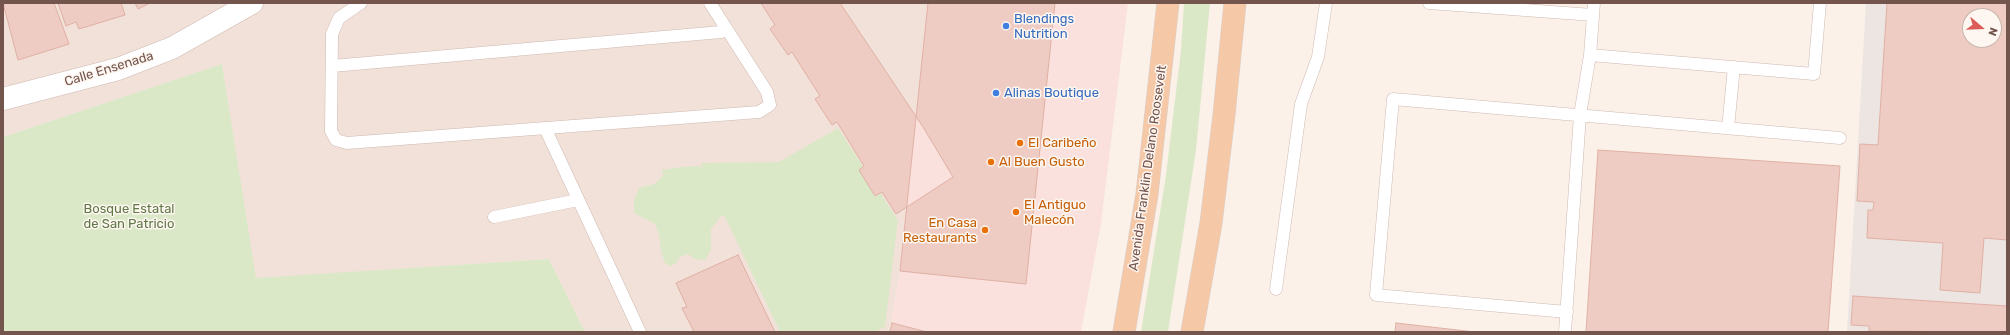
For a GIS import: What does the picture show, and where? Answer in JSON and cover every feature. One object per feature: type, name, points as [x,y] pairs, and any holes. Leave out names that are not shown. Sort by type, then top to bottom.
[{"type":"main road","name":"Avenida Franklin Delano Roosevelt","points":[[1124,332],[1147,194],[1168,3]]},
{"type":"main road","points":[[1192,332],[1211,223],[1224,115],[1235,3]]},
{"type":"street","name":"Calle Ensenada","points":[[3,99],[118,69],[172,48],[252,3]]},
{"type":"lane","points":[[361,3],[339,18],[332,34],[331,131],[336,140],[347,143],[759,112],[770,105],[767,92],[710,3]]},
{"type":"lane","points":[[1276,289],[1301,104],[1318,57],[1326,3]]},
{"type":"lane","points":[[1429,3],[1593,15]]},
{"type":"lane","points":[[1565,332],[1580,115],[1590,55],[1594,3]]},
{"type":"lane","points":[[1590,55],[1814,74],[1820,3]]},
{"type":"lane","points":[[332,66],[721,32],[726,28]]},
{"type":"lane","points":[[1728,128],[1734,67]]},
{"type":"lane","points":[[1566,312],[1376,295],[1393,99],[1840,138]]},
{"type":"lane","points":[[545,128],[640,332]]},
{"type":"lane","points":[[494,217],[578,200]]},
{"type":"shaded area","points":[[3,3],[928,3],[900,271],[890,332],[585,332],[549,259],[255,279],[222,65],[3,137]]},
{"type":"shaded area","points":[[928,3],[1128,3],[1101,224],[1081,332],[890,332],[900,271]]},
{"type":"shaded area","points":[[1866,3],[2007,3],[2007,332],[1847,332]]},
{"type":"green space","points":[[1184,3],[1210,3],[1196,150],[1168,332],[1141,332],[1166,175],[1181,50]]},
{"type":"green space","name":"Bosque Estatal de San Patricio","points":[[222,64],[256,278],[549,259],[585,332],[3,332],[3,137]]},
{"type":"green space","points":[[838,128],[898,220],[885,327],[874,332],[780,332],[724,215],[720,217],[711,229],[711,250],[705,260],[695,259],[688,254],[680,257],[675,264],[670,266],[665,263],[661,252],[659,235],[655,224],[634,213],[634,200],[639,188],[654,184],[663,176],[662,170],[699,166],[703,168],[701,163],[779,162]]},
{"type":"building","points":[[3,3],[54,3],[69,44],[18,60]]},
{"type":"building","points":[[58,3],[121,3],[125,15],[79,29],[76,22],[66,26]]},
{"type":"building","points":[[135,3],[150,3],[138,9]]},
{"type":"building","points":[[761,3],[840,3],[923,127],[953,177],[896,214],[882,192],[875,196],[859,170],[864,166],[837,122],[832,125],[815,99],[820,96],[792,52],[788,55],[770,29],[775,25]]},
{"type":"building","points":[[928,3],[1055,3],[1026,284],[900,271]]},
{"type":"building","points":[[1887,3],[2007,3],[2007,240],[1984,238],[1980,293],[1940,290],[1943,243],[1867,238],[1868,210],[1873,210],[1874,202],[1857,201],[1860,144],[1878,145]]},
{"type":"building","points":[[1598,150],[1840,166],[1828,332],[1586,332]]},
{"type":"building","points":[[738,255],[775,332],[694,332],[682,308],[687,307],[676,283]]},
{"type":"building","points":[[1853,296],[2007,306],[2007,332],[1869,331],[1869,326],[1851,325]]},
{"type":"building","points":[[892,323],[927,332],[890,332]]},
{"type":"building","points":[[1396,323],[1475,332],[1395,332]]},
{"type":"place","name":"Blendings Nutrition","points":[[1006,26]]},
{"type":"place","name":"Alinas Boutique","points":[[996,93]]},
{"type":"place","name":"El Caribeño","points":[[1020,143]]},
{"type":"place","name":"Al Buen Gusto","points":[[991,162]]},
{"type":"place","name":"El Antiguo Malecón","points":[[1016,212]]},
{"type":"place","name":"En Casa Restaurants","points":[[985,230]]}]
